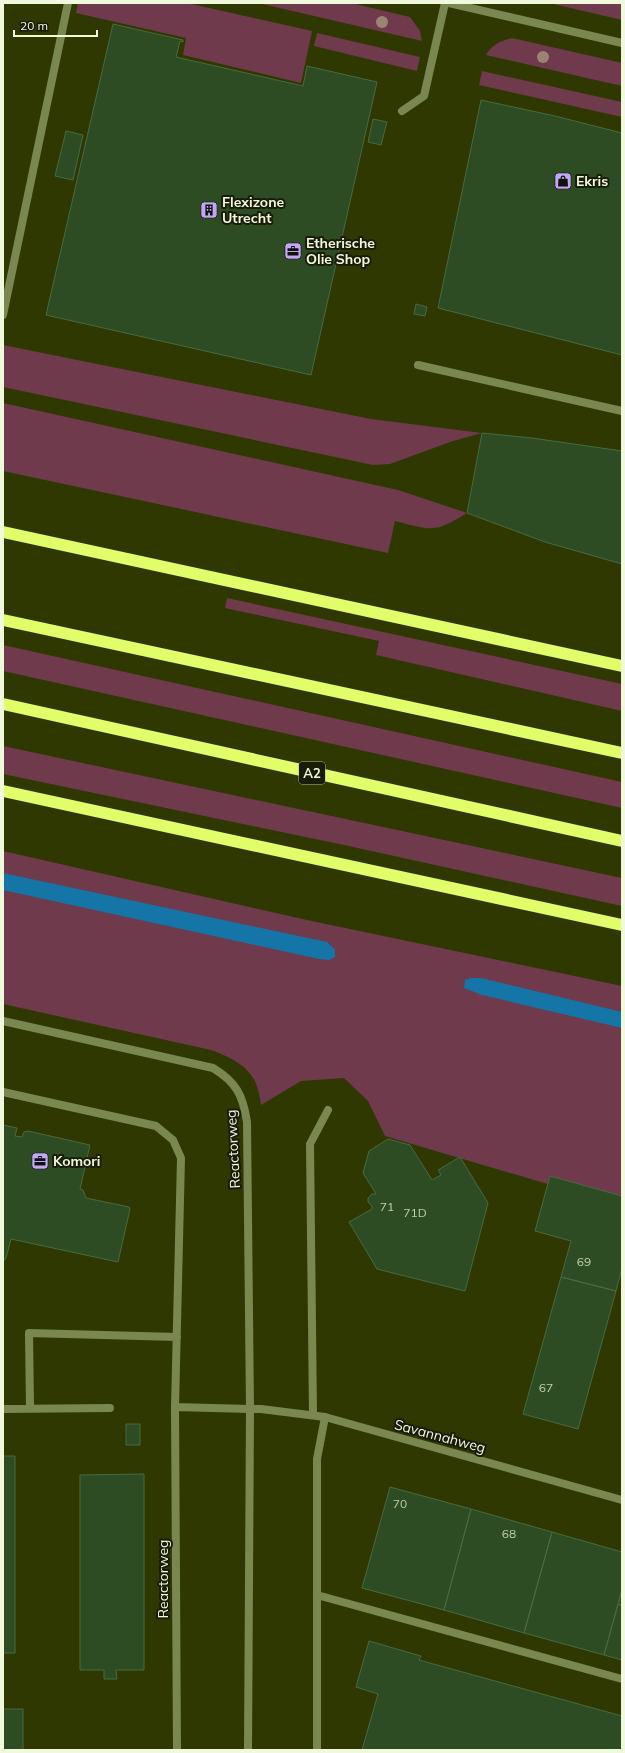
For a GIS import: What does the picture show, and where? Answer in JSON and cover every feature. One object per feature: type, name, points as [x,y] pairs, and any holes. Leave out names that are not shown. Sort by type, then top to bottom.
[{"type":"highway","points":[[3,532],[622,666]]},
{"type":"highway","points":[[3,620],[622,753]]},
{"type":"highway","name":"A2","points":[[3,704],[622,841]]},
{"type":"highway","points":[[3,791],[622,925]]},
{"type":"street","points":[[3,315],[68,3]]},
{"type":"street","points":[[402,111],[424,96],[445,3]]},
{"type":"street","points":[[449,3],[622,43]]},
{"type":"street","points":[[418,365],[622,411]]},
{"type":"street","name":"Reactorweg","points":[[3,1021],[212,1068],[227,1076],[237,1088],[245,1104],[247,1122],[250,1408],[248,1750]]},
{"type":"street","name":"Reactorweg","points":[[3,1092],[156,1126],[173,1140],[181,1158],[176,1407],[177,1750]]},
{"type":"street","points":[[313,1415],[310,1144],[328,1110]]},
{"type":"street","points":[[30,1408],[29,1333],[177,1337]]},
{"type":"street","points":[[176,1407],[250,1408]]},
{"type":"street","points":[[3,1409],[110,1408]]},
{"type":"street","name":"Savannahweg","points":[[250,1408],[325,1417],[622,1500]]},
{"type":"street","points":[[317,1750],[317,1459],[325,1417]]},
{"type":"street","points":[[317,1595],[622,1680]]},
{"type":"shaded area","points":[[78,3],[187,3],[312,31],[301,83],[183,55],[186,38],[76,13]]},
{"type":"shaded area","points":[[258,3],[351,3],[410,17],[420,31],[422,41]]},
{"type":"shaded area","points":[[549,3],[622,3],[622,20]]},
{"type":"shaded area","points":[[317,33],[420,57],[417,71],[314,46]]},
{"type":"shaded area","points":[[512,38],[622,63],[622,86],[486,55],[497,44]]},
{"type":"shaded area","points":[[482,71],[622,102],[622,117],[479,85]]},
{"type":"shaded area","points":[[3,345],[371,419],[482,433],[453,441],[390,464],[373,465],[3,387]]},
{"type":"shaded area","points":[[3,403],[398,490],[467,513],[447,524],[432,528],[425,528],[395,521],[388,553],[3,471]]},
{"type":"shaded area","points":[[227,598],[622,684],[622,711],[376,655],[379,641],[225,608]]},
{"type":"shaded area","points":[[3,645],[622,782],[622,808],[3,671]]},
{"type":"shaded area","points":[[3,746],[622,878],[622,906],[344,845],[3,774]]},
{"type":"shaded area","points":[[3,851],[307,920],[622,986],[622,1206],[385,1136],[368,1101],[344,1078],[301,1081],[261,1105],[257,1086],[250,1073],[232,1059],[211,1050],[3,1004]]},
{"type":"water","points":[[3,873],[327,942],[335,950],[335,957],[329,960],[319,959],[3,890]]},
{"type":"water","points":[[471,978],[481,978],[622,1012],[622,1028],[482,995],[464,988],[465,980]]},
{"type":"building","name":"Flexizone Utrecht","points":[[113,24],[183,40],[183,42],[180,41],[176,57],[303,86],[307,66],[377,82],[311,375],[46,315]]},
{"type":"building","points":[[481,100],[555,116],[622,133],[622,355],[438,308]]},
{"type":"building","points":[[373,119],[387,122],[381,145],[368,142]]},
{"type":"building","points":[[66,131],[83,135],[73,180],[55,176]]},
{"type":"building","points":[[416,304],[427,307],[425,316],[414,314]]},
{"type":"building","points":[[482,433],[532,438],[622,451],[622,564],[545,542],[467,513]]},
{"type":"building","points":[[3,1125],[17,1128],[15,1136],[22,1137],[24,1132],[28,1131],[90,1145],[80,1189],[83,1190],[86,1198],[129,1207],[130,1209],[118,1262],[11,1239],[6,1258],[3,1262]]},
{"type":"building","points":[[388,1139],[410,1145],[432,1180],[441,1175],[438,1170],[460,1157],[488,1203],[465,1291],[377,1269],[349,1222],[372,1209],[372,1206],[368,1202],[368,1198],[372,1194],[376,1194],[363,1173],[369,1151]]},
{"type":"building","points":[[550,1176],[622,1196],[622,1268],[616,1291],[561,1277],[571,1241],[535,1231]]},
{"type":"building","points":[[561,1277],[616,1291],[578,1429],[523,1414]]},
{"type":"building","points":[[126,1424],[140,1424],[140,1445],[126,1445]]},
{"type":"building","points":[[3,1456],[15,1456],[15,1653],[3,1653]]},
{"type":"building","points":[[144,1474],[144,1670],[116,1670],[117,1679],[104,1679],[104,1670],[80,1670],[80,1475]]},
{"type":"building","points":[[390,1487],[471,1509],[444,1610],[362,1588]]},
{"type":"building","points":[[471,1509],[552,1532],[524,1633],[444,1610]]},
{"type":"building","points":[[552,1532],[622,1552],[622,1590],[604,1655],[524,1633]]},
{"type":"building","points":[[622,1590],[622,1606],[618,1604]]},
{"type":"building","points":[[618,1604],[622,1606],[622,1660],[604,1655]]},
{"type":"building","points":[[369,1641],[421,1656],[419,1660],[622,1716],[622,1750],[362,1750],[378,1694],[356,1687]]},
{"type":"building","points":[[3,1709],[23,1709],[23,1750],[3,1750]]},
{"type":"place","name":"Ekris","points":[[563,181]]},
{"type":"place","name":"Flexizone Utrecht","points":[[209,210]]},
{"type":"place","name":"Etherische Olie Shop","points":[[293,251]]},
{"type":"place","name":"Komori","points":[[40,1161]]}]
